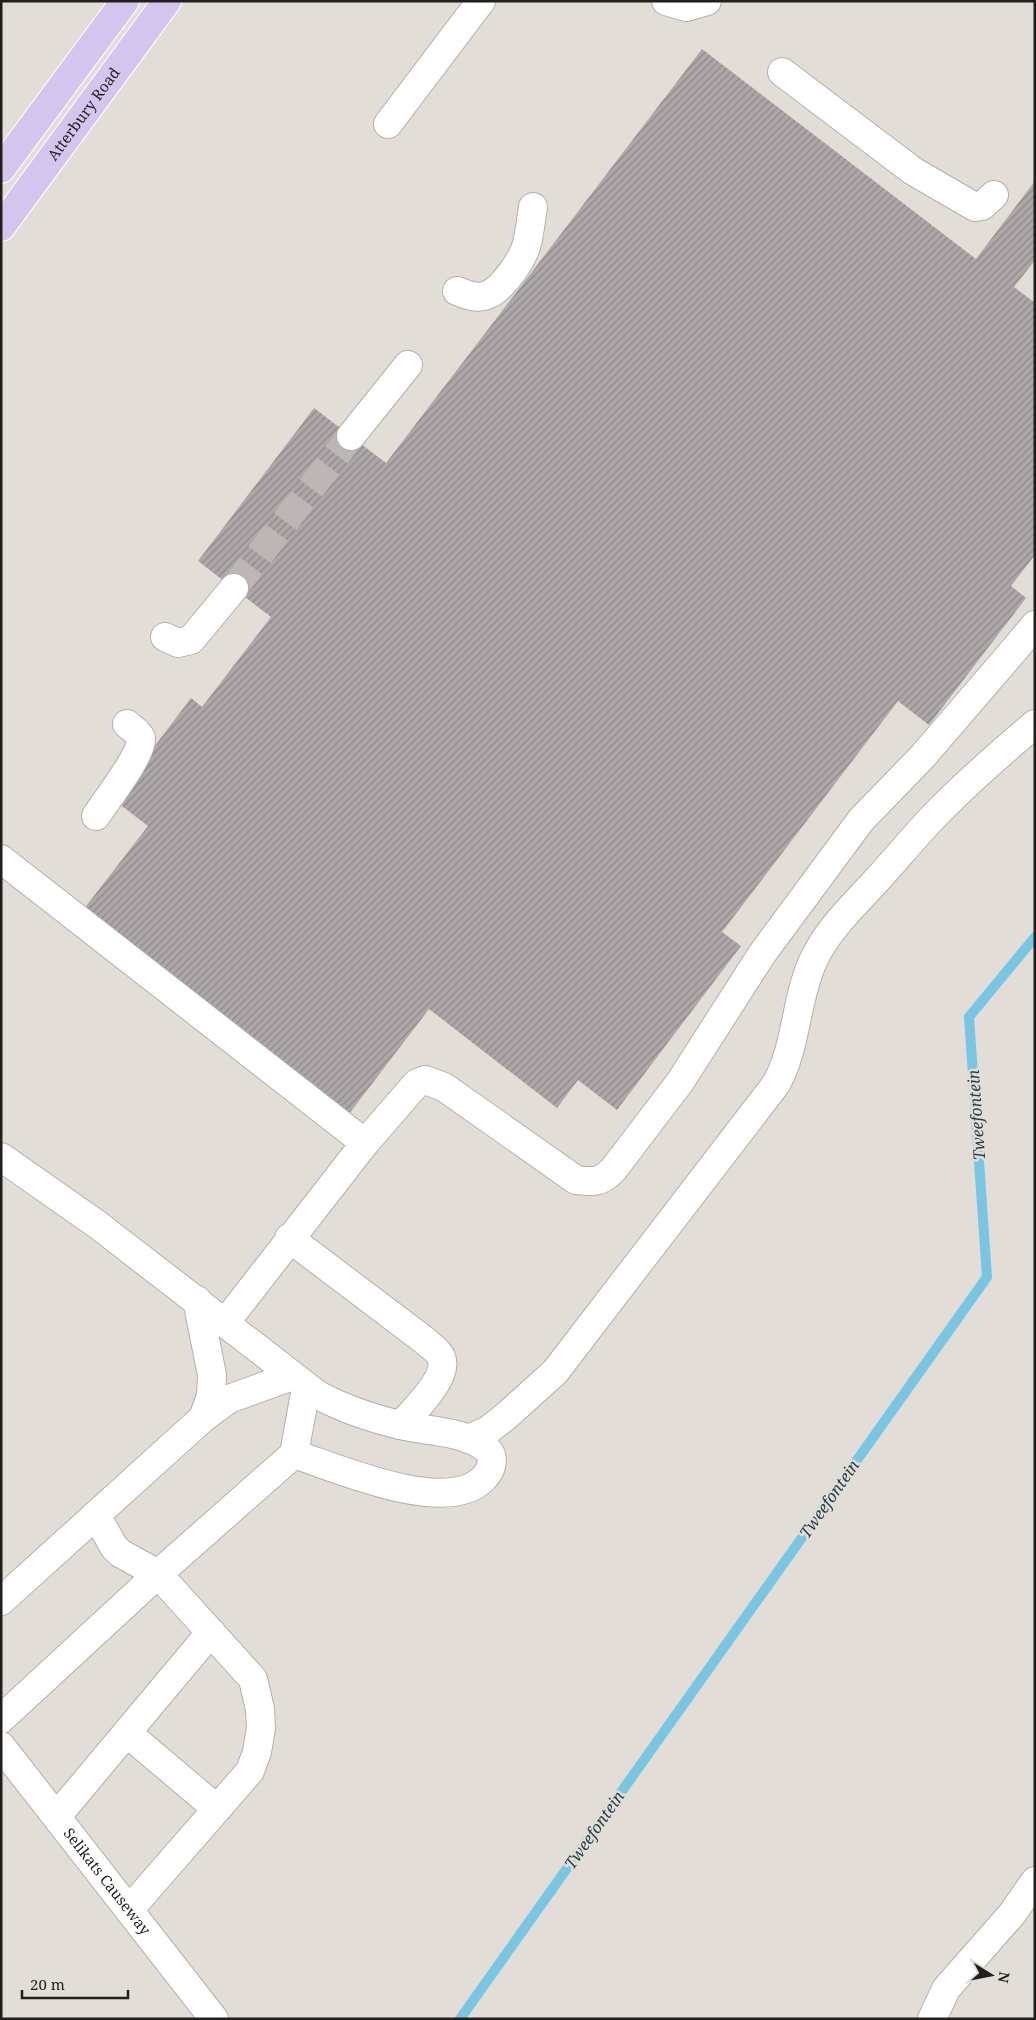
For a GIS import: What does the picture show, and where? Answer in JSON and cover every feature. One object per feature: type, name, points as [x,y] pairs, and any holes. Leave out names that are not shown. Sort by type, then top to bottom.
[{"type":"main road","points":[[1,169],[125,1]]},
{"type":"main road","name":"Atterbury Road","points":[[1,227],[167,1]]},
{"type":"street","points":[[388,124],[481,1]]},
{"type":"street","points":[[666,1],[686,7],[707,1]]},
{"type":"street","points":[[782,72],[913,170],[975,207],[982,206],[994,195]]},
{"type":"street","points":[[457,291],[472,296],[486,296],[494,292],[518,264],[527,244],[532,207]]},
{"type":"street","points":[[351,436],[408,365]]},
{"type":"street","points":[[165,637],[178,643],[191,640],[234,588]]},
{"type":"street","points":[[225,1323],[364,1143],[417,1082],[424,1080],[444,1087],[576,1180],[593,1182],[605,1179],[680,1082],[762,954],[861,820],[923,756],[1035,625]]},
{"type":"street","points":[[96,816],[138,754],[141,746],[139,734],[127,724]]},
{"type":"street","points":[[468,1439],[487,1431],[505,1417],[554,1372],[776,1084],[785,1069],[807,978],[813,962],[828,936],[940,810],[971,779],[1035,724]]},
{"type":"street","points":[[1,859],[364,1143]]},
{"type":"street","points":[[1,1157],[98,1224],[299,1382],[352,1411],[401,1425],[468,1439],[483,1446],[489,1452],[492,1460],[490,1470],[479,1482],[468,1489],[449,1493],[424,1493],[398,1488],[294,1454]]},
{"type":"street","points":[[289,1238],[424,1340],[441,1357],[443,1366],[440,1378],[401,1425]]},
{"type":"street","points":[[196,1300],[212,1375],[211,1396],[203,1418]]},
{"type":"street","points":[[1,1601],[203,1418],[229,1399],[299,1382]]},
{"type":"street","points":[[1,1719],[158,1574],[294,1454],[299,1382]]},
{"type":"street","points":[[96,1515],[109,1541],[120,1553],[158,1574],[253,1679],[260,1709],[261,1728],[257,1752],[250,1770],[129,1910]]},
{"type":"street","points":[[57,1816],[211,1632]]},
{"type":"street","points":[[128,1733],[217,1808]]},
{"type":"street","name":"Selikats Causeway","points":[[1,1746],[214,2019]]},
{"type":"street","points":[[932,2019],[946,1989],[1012,1914],[1035,1881]]},
{"type":"building","points":[[702,49],[976,259],[1035,181],[1035,260],[1014,287],[1035,303],[1035,555],[1011,586],[1026,598],[929,725],[898,701],[722,932],[741,946],[617,1110],[578,1080],[557,1108],[429,1009],[349,1114],[83,910],[148,826],[114,800],[191,698],[202,707],[271,617],[198,561],[314,408],[386,463]]},
{"type":"waterway","name":"Tweefontein","points":[[460,2019],[987,1277],[969,1017],[1035,937]]},
{"type":"tunnel","points":[[234,588],[351,436]]}]
